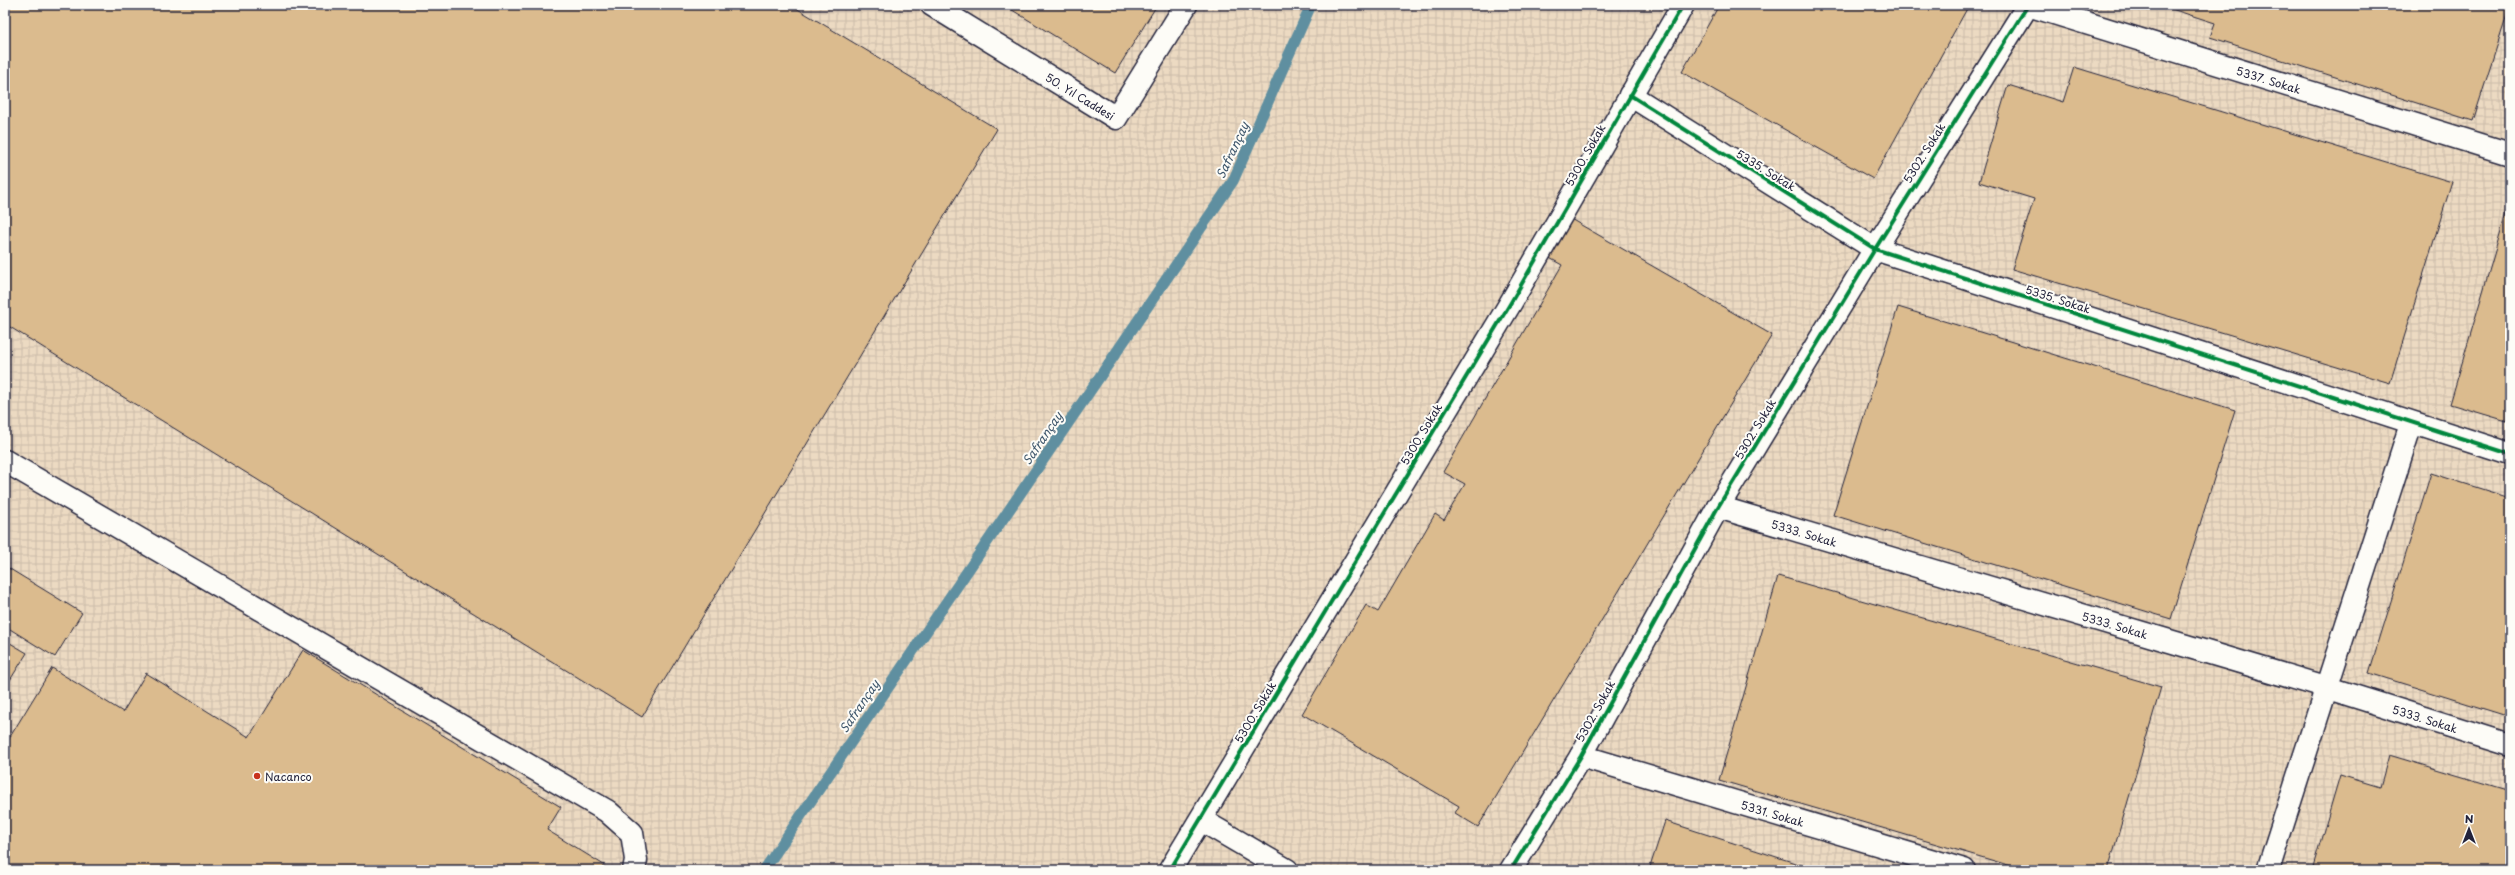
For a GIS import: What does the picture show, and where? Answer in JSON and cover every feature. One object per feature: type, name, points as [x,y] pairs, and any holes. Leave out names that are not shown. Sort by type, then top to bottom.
[{"type":"street","name":"50. Yıl Caddesi","points":[[932,5],[1116,118],[1186,5]]},
{"type":"street","name":"5300. Sokak","points":[[1170,870],[1506,311],[1683,5]]},
{"type":"street","name":"5337. Sokak","points":[[2028,5],[2510,154]]},
{"type":"street","name":"5302. Sokak","points":[[1511,870],[1581,756],[1718,507],[1875,249],[2028,5]]},
{"type":"street","name":"5335. Sokak","points":[[1630,95],[1875,249],[2411,424],[2510,454]]},
{"type":"street","points":[[2268,870],[2328,688],[2411,424]]},
{"type":"street","points":[[5,461],[607,811],[632,833],[636,860],[634,870]]},
{"type":"street","name":"5333. Sokak","points":[[1718,507],[2328,688],[2510,745]]},
{"type":"street","name":"5331. Sokak","points":[[1581,756],[1964,870]]},
{"type":"street","points":[[1201,820],[1287,870]]},
{"type":"shaded area","points":[[5,5],[2510,5],[2510,870],[5,870]]},
{"type":"building","points":[[5,5],[791,5],[997,129],[642,717],[5,324]]},
{"type":"building","points":[[1004,5],[1157,5],[1115,73]]},
{"type":"building","points":[[1719,5],[1969,5],[1873,179],[1682,72]]},
{"type":"building","points":[[2159,5],[2510,6],[2473,121],[2210,37],[2215,23]]},
{"type":"building","points":[[2074,67],[2452,182],[2390,383],[2012,269],[2034,199],[1979,182],[2008,85],[2063,102]]},
{"type":"building","points":[[2510,200],[2510,422],[2450,404]]},
{"type":"building","points":[[1569,218],[1772,335],[1478,827],[1455,813],[1459,806],[1302,714],[1366,605],[1378,612],[1435,514],[1444,520],[1465,484],[1443,472],[1562,265],[1546,256]]},
{"type":"building","points":[[1898,307],[2235,410],[2171,619],[1833,515]]},
{"type":"building","points":[[2431,473],[2510,498],[2510,717],[2369,673]]},
{"type":"building","points":[[5,566],[82,613],[55,657],[5,626]]},
{"type":"building","points":[[1778,576],[2161,687],[2108,870],[2025,870],[1719,780]]},
{"type":"building","points":[[5,640],[27,653],[5,688]]},
{"type":"building","name":"Nacanco","points":[[303,650],[561,807],[547,830],[604,865],[601,870],[5,870],[5,745],[52,668],[123,712],[146,673],[249,737]]},
{"type":"building","points":[[2389,755],[2510,791],[2510,870],[2312,870],[2340,775],[2380,787]]},
{"type":"building","points":[[1665,821],[1817,870],[1649,870]]},
{"type":"waterway","name":"Safrançay","points":[[764,870],[1233,181],[1311,5]]},
{"type":"cycle path","points":[[1170,870],[1510,304],[1683,5]]},
{"type":"cycle path","points":[[1511,870],[1581,756],[1718,507],[1875,249],[2028,5]]},
{"type":"cycle path","points":[[1630,95],[1875,249],[2510,454]]},
{"type":"place","name":"Nacanco","points":[[257,776]]}]
